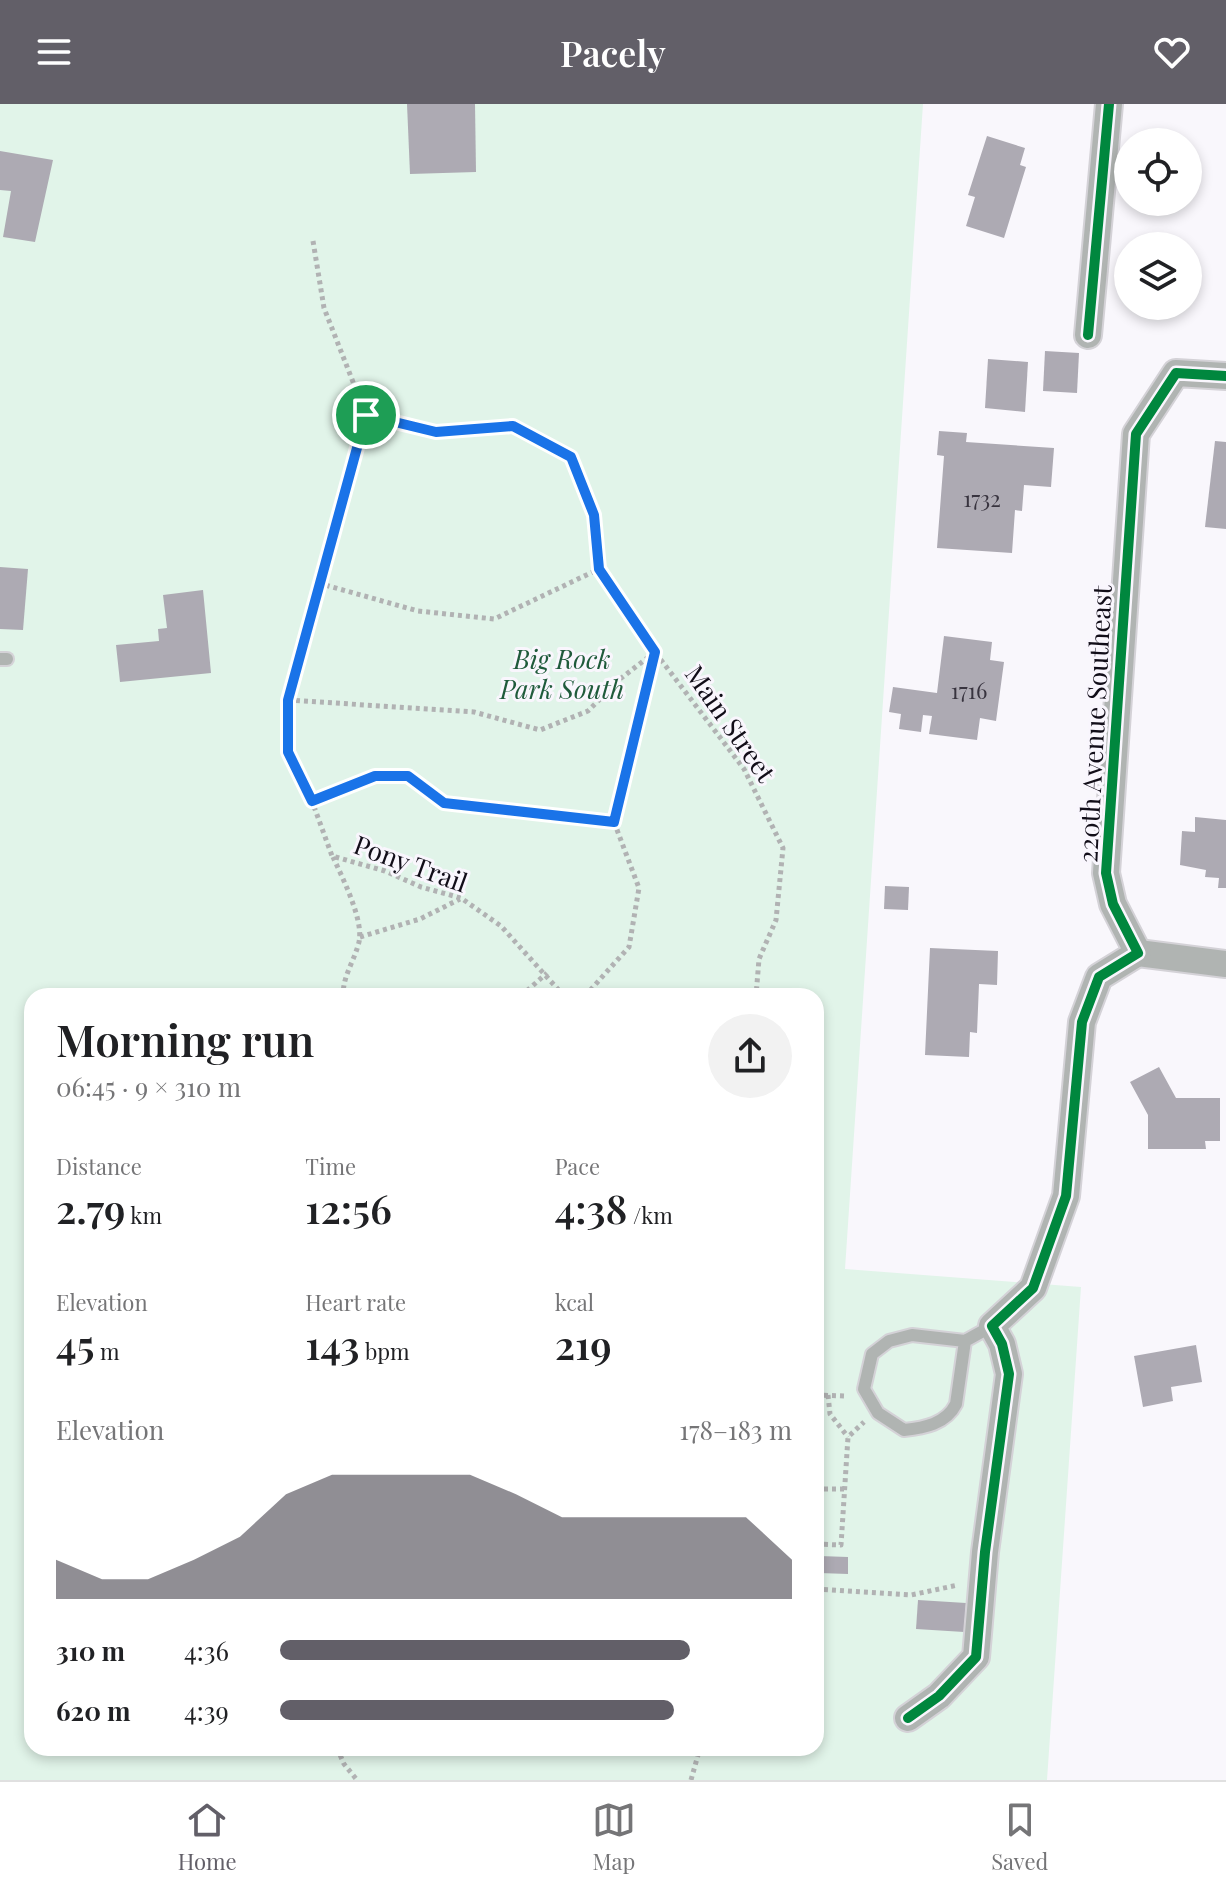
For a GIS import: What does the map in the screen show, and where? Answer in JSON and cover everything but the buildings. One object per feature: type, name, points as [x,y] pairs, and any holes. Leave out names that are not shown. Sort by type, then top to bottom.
[{"type":"street","points":[[1088,335],[1109,104]]},
{"type":"street","name":"220th Avenue Southeast","points":[[1138,953],[1113,904],[1106,873],[1136,434],[1176,373],[1226,376]]},
{"type":"street","points":[[908,1718],[939,1696],[976,1657],[982,1580],[1009,1374],[1002,1344],[992,1326],[1033,1288],[1066,1196],[1082,1022],[1099,977],[1138,953],[1226,964]]},
{"type":"lane","points":[[965,1341],[952,1413],[928,1427],[904,1430],[878,1413],[864,1389],[872,1354],[889,1341],[912,1335],[965,1341],[992,1326]]},
{"type":"path","points":[[313,241],[324,308],[366,415]]},
{"type":"path","points":[[318,583],[418,611],[494,619],[599,569]]},
{"type":"path","points":[[288,700],[474,712],[540,730],[588,711],[620,679],[655,652]]},
{"type":"path","points":[[592,988],[629,947],[639,888],[614,822],[655,652]]},
{"type":"path","points":[[312,801],[375,776],[408,776],[444,803],[614,822]]},
{"type":"path","points":[[332,856],[348,888],[360,937],[343,978],[343,988]]},
{"type":"path","points":[[360,937],[420,919],[461,898]]},
{"type":"path","points":[[530,988],[547,973]]},
{"type":"path","points":[[824,1395],[849,1396],[864,1389]]},
{"type":"path","points":[[824,1544],[841,1545],[848,1437],[830,1414],[828,1395]]},
{"type":"path","points":[[848,1437],[878,1413]]},
{"type":"path","points":[[824,1489],[846,1489]]},
{"type":"path","points":[[824,1590],[911,1595],[982,1580]]},
{"type":"path","points":[[340,1756],[357,1780]]},
{"type":"path","points":[[691,1780],[698,1756]]},
{"type":"green space","name":"Big Rock Park South","points":[[0,104],[923,104],[845,1269],[1081,1287],[1047,1780],[0,1780]]},
{"type":"cycle path","points":[[1088,335],[1109,104]]},
{"type":"cycle path","points":[[908,1718],[939,1696],[976,1657],[985,1552],[1009,1374],[1002,1344],[992,1326],[1033,1288],[1066,1196],[1082,1022],[1099,977],[1138,953],[1113,904],[1106,873],[1136,434],[1176,373],[1226,376]]},
{"type":"route","points":[[366,415],[436,432],[513,426],[571,457],[594,515],[599,569],[655,652],[614,822],[444,803],[408,776],[375,776],[312,801],[288,752],[288,700],[366,415]]}]
